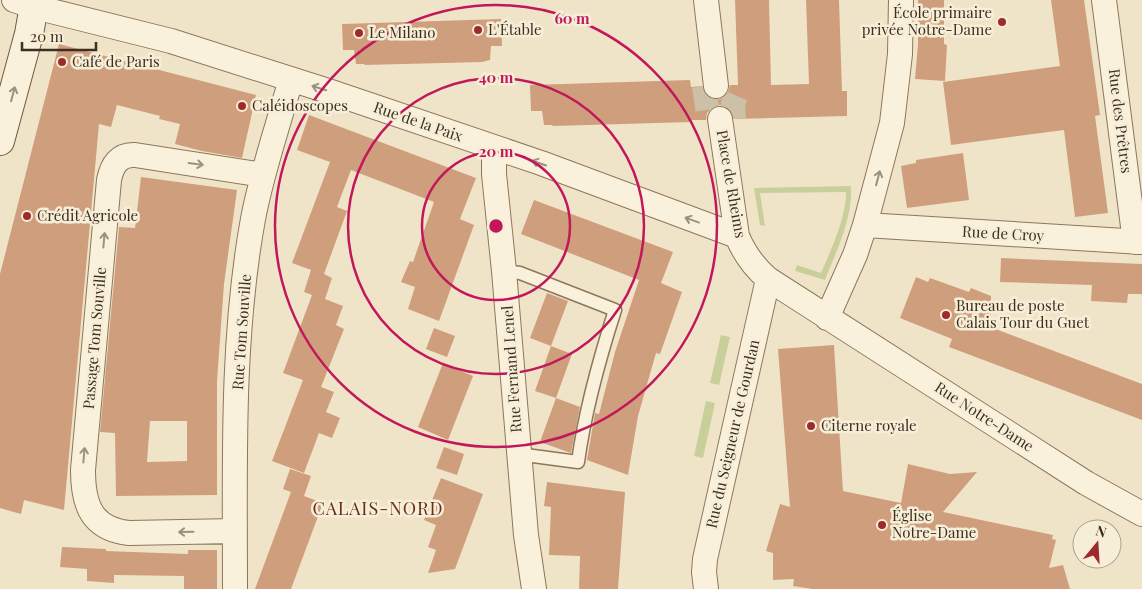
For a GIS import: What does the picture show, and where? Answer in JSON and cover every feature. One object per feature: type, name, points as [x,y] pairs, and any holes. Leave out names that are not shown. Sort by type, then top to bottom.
[{"type":"street","points":[[706,0],[716,86]]},
{"type":"street","points":[[827,318],[844,282],[865,226],[892,123],[900,54],[901,0]]},
{"type":"street","name":"Rue des Prêtres","points":[[1104,0],[1139,242]]},
{"type":"street","points":[[0,140],[29,34],[28,2]]},
{"type":"street","name":"Rue de la Paix","points":[[28,2],[171,42],[291,80],[541,163],[738,236]]},
{"type":"street","name":"Rue Tom Souville","points":[[235,589],[236,411],[243,301],[250,237],[264,175],[291,80]]},
{"type":"street","name":"Place de Rheims","points":[[720,119],[738,236],[742,248],[753,265],[768,279],[827,318]]},
{"type":"street","name":"Rue Fernand Lenel","points":[[497,149],[494,158],[494,174],[504,271],[518,454],[526,535],[534,589]]},
{"type":"street","name":"Passage Tom Souville","points":[[235,531],[114,532],[94,518],[82,489],[83,470],[109,180],[114,165],[125,156],[135,155],[264,175]]},
{"type":"street","name":"Rue de Croy","points":[[865,226],[1139,242]]},
{"type":"street","name":"Rue du Seigneur de Gourdan","points":[[706,589],[704,572],[707,550],[768,279]]},
{"type":"street","name":"Rue Notre-Dame","points":[[827,318],[1086,483],[1142,514]]},
{"type":"lane","points":[[504,271],[520,273],[615,310],[593,382],[583,423],[578,462],[518,454]]},
{"type":"green space","points":[[851,186],[847,223],[825,280],[795,271],[797,265],[821,273],[841,223],[846,192],[760,193],[765,226],[760,225],[754,188]]},
{"type":"green space","points":[[721,335],[730,337],[719,385],[710,383]]},
{"type":"green space","points":[[706,401],[715,403],[703,458],[694,456]]},
{"type":"building","points":[[735,0],[769,0],[771,85],[809,84],[806,0],[839,0],[842,91],[847,91],[847,116],[734,119],[726,106],[719,105],[707,113],[706,120],[692,120],[692,122],[553,126],[544,125],[542,111],[531,111],[530,85],[690,80],[691,87],[702,86],[705,94],[710,98],[717,100],[724,97],[730,85],[738,85]]},
{"type":"building","points":[[918,0],[944,0],[944,44],[947,45],[945,81],[915,79],[918,44]]},
{"type":"building","points":[[1051,0],[1084,0],[1100,115],[1095,116],[1108,213],[1075,217],[1064,130],[951,145],[943,82],[1060,66]]},
{"type":"building","points":[[501,19],[502,46],[491,46],[490,60],[482,62],[364,65],[356,64],[354,50],[343,50],[342,24]]},
{"type":"building","points":[[59,44],[256,95],[242,158],[175,144],[180,124],[159,119],[160,116],[117,105],[111,127],[99,124],[64,510],[24,500],[21,514],[0,508],[0,274]]},
{"type":"building","points":[[309,115],[476,178],[460,219],[474,225],[439,321],[408,309],[415,287],[401,282],[410,261],[413,262],[434,202],[351,170],[337,207],[347,211],[324,274],[332,278],[325,299],[343,306],[336,325],[344,329],[321,387],[334,392],[326,412],[340,418],[332,438],[319,433],[304,473],[272,461],[303,380],[283,373],[312,295],[304,292],[311,270],[292,263],[330,162],[297,150]]},
{"type":"building","points":[[963,153],[969,200],[907,208],[901,166],[916,163],[916,160]]},
{"type":"building","points":[[141,177],[237,190],[224,284],[217,381],[217,495],[116,496],[115,433],[100,432],[119,227],[135,228]],"holes":[[[150,421],[187,421],[187,461],[147,462]]]},
{"type":"building","points":[[534,200],[673,252],[661,283],[682,292],[660,354],[656,353],[638,416],[628,475],[587,460],[595,413],[599,414],[615,352],[639,280],[521,234]]},
{"type":"building","points":[[1001,258],[1142,264],[1142,294],[1128,294],[1127,303],[1091,301],[1092,285],[1000,282]]},
{"type":"building","points":[[916,277],[928,282],[930,278],[969,292],[971,288],[991,296],[990,327],[1142,384],[1142,420],[949,347],[952,339],[900,318]]},
{"type":"building","points":[[547,293],[568,301],[551,346],[530,338]]},
{"type":"building","points":[[434,328],[455,336],[447,357],[426,349]]},
{"type":"building","name":"Église Notre-Dame","points":[[834,345],[843,491],[901,503],[908,464],[950,474],[977,472],[943,512],[1053,535],[1052,539],[1056,540],[1049,568],[1063,565],[1070,589],[812,589],[793,586],[794,579],[773,580],[773,553],[766,551],[780,504],[790,507],[778,349]]},
{"type":"building","points":[[551,346],[572,354],[556,398],[535,391]]},
{"type":"building","points":[[443,363],[473,376],[448,440],[418,427]]},
{"type":"building","points":[[556,398],[580,407],[571,453],[540,442]]},
{"type":"building","points":[[444,447],[464,454],[457,475],[436,468]]},
{"type":"building","points":[[290,469],[311,476],[304,496],[323,503],[291,589],[255,589],[291,492],[283,489]]},
{"type":"building","points":[[441,478],[483,494],[455,569],[428,573],[436,550],[428,547],[436,525],[424,520]]},
{"type":"building","points":[[547,482],[625,492],[618,589],[579,589],[580,556],[549,555],[551,507],[544,506]]},
{"type":"building","points":[[62,547],[106,549],[106,551],[188,554],[188,550],[217,550],[217,589],[184,589],[184,576],[114,575],[114,583],[87,581],[87,569],[60,567]]},
{"type":"tunnel","points":[[734,119],[733,103],[738,91],[737,85]]},
{"type":"tunnel","points":[[704,86],[709,120]]},
{"type":"place","name":"École primaire privée Notre-Dame","points":[[1002,22]]},
{"type":"place","name":"L'Étable","points":[[478,30]]},
{"type":"place","name":"Le Milano","points":[[359,33]]},
{"type":"place","name":"Café de Paris","points":[[62,62]]},
{"type":"place","name":"Caléidoscopes","points":[[242,106]]},
{"type":"place","name":"Crédit Agricole","points":[[27,216]]},
{"type":"place","name":"Bureau de poste Calais Tour du Guet","points":[[946,315]]},
{"type":"place","name":"Citerne royale","points":[[811,426]]},
{"type":"place","name":"Église Notre-Dame","points":[[882,525]]},
{"type":"district","name":"CALAIS-NORD","points":[[378,509]]}]
